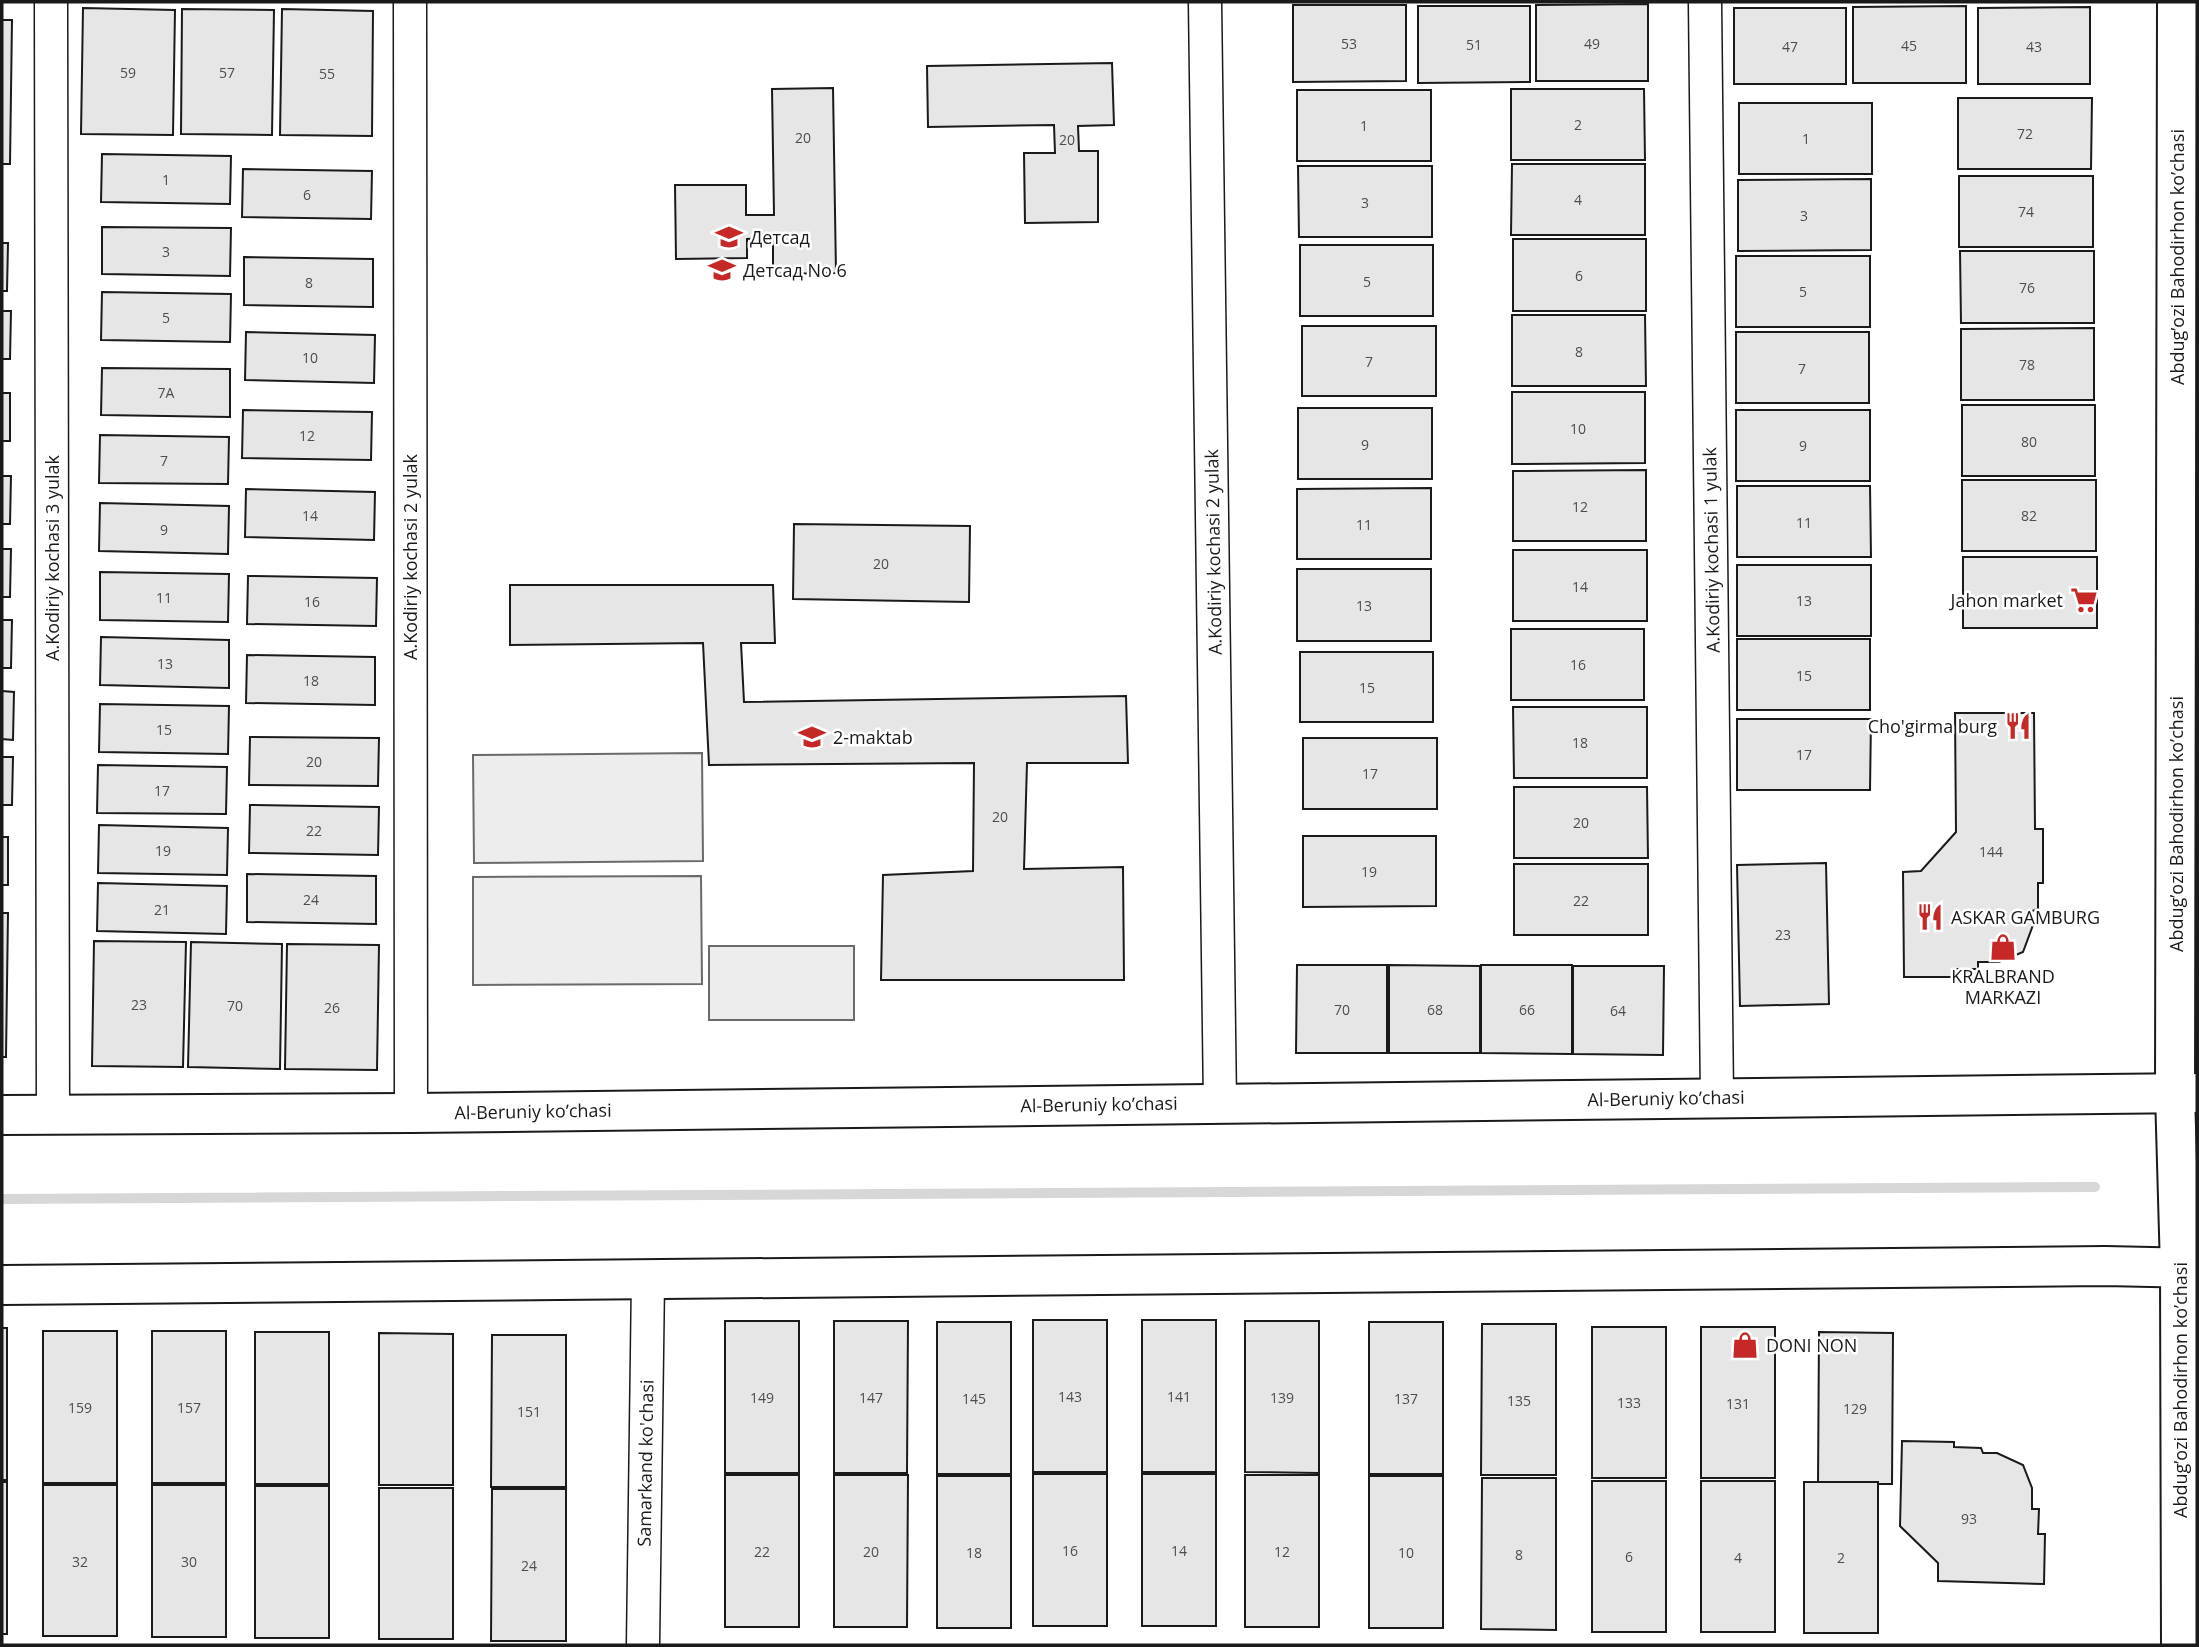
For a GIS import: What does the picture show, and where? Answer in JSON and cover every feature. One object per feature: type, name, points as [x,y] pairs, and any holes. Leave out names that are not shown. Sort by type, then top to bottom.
[{"type":"main road","name":"Abdug’ozi Bahodirhon ko’chasi","points":[[2177,2],[2188,1268],[2181,1645]]},
{"type":"main road","name":"Al-Beruniy ko’chasi","points":[[2,1115],[411,1113],[2186,1093]]},
{"type":"main road","points":[[2,1285],[2105,1266],[2188,1268]]},
{"type":"street","name":"A.Kodiriy kochasi 3 yulak","points":[[51,2],[53,1114]]},
{"type":"street","name":"A.Kodiriy kochasi 2 yulak","points":[[410,2],[411,1113]]},
{"type":"street","name":"A.Kodiriy kochasi 2 yulak","points":[[1205,2],[1220,1103]]},
{"type":"street","name":"A.Kodiriy kochasi 1 yulak","points":[[1705,2],[1717,1098]]},
{"type":"street","name":"Samarkand ko'chasi","points":[[643,1645],[648,1280]]},
{"type":"shaded area","points":[[702,753],[703,861],[474,863],[473,755]]},
{"type":"shaded area","points":[[701,876],[702,984],[473,985],[473,877]]},
{"type":"shaded area","points":[[709,946],[854,946],[854,1020],[709,1020]]},
{"type":"building","points":[[1648,4],[1648,81],[1536,81],[1536,5]]},
{"type":"building","points":[[1293,5],[1406,5],[1406,81],[1293,82]]},
{"type":"building","points":[[1418,6],[1530,6],[1530,82],[1418,83]]},
{"type":"building","points":[[1966,6],[1966,83],[1853,83],[1853,7]]},
{"type":"building","points":[[2090,7],[2090,84],[1978,84],[1978,8]]},
{"type":"building","points":[[83,8],[175,10],[173,135],[81,134]]},
{"type":"building","points":[[1734,8],[1846,8],[1846,84],[1734,84]]},
{"type":"building","points":[[182,9],[274,10],[272,135],[181,134]]},
{"type":"building","points":[[282,9],[373,11],[372,136],[280,135]]},
{"type":"building","points":[[2,20],[12,20],[10,164],[2,164]]},
{"type":"building","points":[[1112,63],[1114,125],[1078,126],[1079,151],[1098,151],[1098,222],[1025,223],[1024,153],[1055,153],[1054,125],[928,127],[927,66]]},
{"type":"building","points":[[833,88],[836,273],[773,274],[773,238],[747,239],[747,258],[676,259],[675,185],[746,185],[746,215],[774,215],[772,89]]},
{"type":"building","points":[[1511,89],[1644,89],[1645,160],[1511,160]]},
{"type":"building","points":[[1297,90],[1431,90],[1431,161],[1297,161]]},
{"type":"building","points":[[1958,98],[2092,98],[2091,169],[1958,169]]},
{"type":"building","points":[[1739,103],[1872,103],[1872,174],[1739,174]]},
{"type":"building","points":[[102,154],[231,156],[230,204],[101,202]]},
{"type":"building","points":[[1512,164],[1645,164],[1645,235],[1511,235]]},
{"type":"building","points":[[1298,166],[1432,166],[1432,237],[1299,237]]},
{"type":"building","points":[[243,169],[372,171],[371,219],[242,217]]},
{"type":"building","points":[[1959,176],[2093,176],[2093,247],[1959,247]]},
{"type":"building","points":[[1871,179],[1871,250],[1738,251],[1738,180]]},
{"type":"building","points":[[102,227],[231,228],[230,276],[102,274]]},
{"type":"building","points":[[1513,239],[1646,239],[1646,311],[1513,311]]},
{"type":"building","points":[[2,243],[8,243],[7,291],[2,291]]},
{"type":"building","points":[[1300,245],[1433,245],[1433,316],[1300,316]]},
{"type":"building","points":[[1960,251],[2094,251],[2094,323],[1961,323]]},
{"type":"building","points":[[1736,256],[1870,256],[1870,327],[1736,327]]},
{"type":"building","points":[[244,257],[373,259],[373,307],[244,305]]},
{"type":"building","points":[[102,292],[231,294],[230,342],[101,340]]},
{"type":"building","points":[[2,311],[11,311],[10,359],[2,359]]},
{"type":"building","points":[[1512,315],[1645,315],[1646,386],[1512,386]]},
{"type":"building","points":[[1302,326],[1436,326],[1436,396],[1302,396]]},
{"type":"building","points":[[2094,328],[2094,400],[1961,400],[1961,329]]},
{"type":"building","points":[[246,332],[375,335],[374,383],[245,380]]},
{"type":"building","points":[[1736,332],[1869,332],[1869,403],[1736,403]]},
{"type":"building","points":[[102,368],[230,369],[230,417],[101,415]]},
{"type":"building","points":[[1512,392],[1645,392],[1645,463],[1512,464]]},
{"type":"building","points":[[2,393],[10,393],[10,441],[2,441]]},
{"type":"building","points":[[1962,405],[2095,405],[2095,476],[1962,476]]},
{"type":"building","points":[[1298,408],[1432,408],[1432,479],[1298,479]]},
{"type":"building","points":[[243,410],[372,412],[371,460],[242,458]]},
{"type":"building","points":[[1736,410],[1870,410],[1870,481],[1736,481]]},
{"type":"building","points":[[100,435],[229,437],[228,484],[99,483]]},
{"type":"building","points":[[1646,470],[1646,541],[1513,541],[1513,471]]},
{"type":"building","points":[[2,476],[11,476],[10,524],[2,524]]},
{"type":"building","points":[[1962,480],[2096,480],[2096,551],[1962,551]]},
{"type":"building","points":[[1737,486],[1870,486],[1871,557],[1737,557]]},
{"type":"building","points":[[1431,488],[1431,559],[1297,559],[1297,489]]},
{"type":"building","points":[[246,489],[375,492],[374,540],[245,537]]},
{"type":"building","points":[[100,503],[229,506],[228,554],[99,551]]},
{"type":"building","points":[[794,524],[970,526],[969,602],[793,599]]},
{"type":"building","points":[[2,549],[11,549],[10,597],[2,597]]},
{"type":"building","points":[[1513,550],[1647,550],[1647,621],[1513,621]]},
{"type":"building","points":[[1963,557],[2097,557],[2097,628],[1963,628]]},
{"type":"building","points":[[1737,565],[1871,565],[1871,636],[1737,636]]},
{"type":"building","points":[[1297,569],[1431,569],[1431,641],[1297,641]]},
{"type":"building","points":[[100,572],[229,574],[228,622],[100,620]]},
{"type":"building","points":[[248,576],[377,578],[376,626],[247,624]]},
{"type":"building","points":[[510,585],[773,585],[775,643],[741,643],[744,702],[1126,696],[1128,763],[1027,763],[1024,869],[1123,867],[1124,980],[881,980],[883,875],[973,871],[974,763],[709,765],[703,643],[510,645]]},
{"type":"building","points":[[2,620],[12,620],[11,668],[2,668]]},
{"type":"building","points":[[1511,629],[1644,629],[1644,700],[1511,700]]},
{"type":"building","points":[[101,637],[229,640],[229,688],[100,685]]},
{"type":"building","points":[[1737,639],[1870,639],[1870,710],[1737,710]]},
{"type":"building","points":[[1300,652],[1433,652],[1433,722],[1300,722]]},
{"type":"building","points":[[247,655],[375,657],[375,705],[246,703]]},
{"type":"building","points":[[2,691],[14,692],[13,740],[2,739]]},
{"type":"building","points":[[100,704],[229,706],[228,754],[99,752]]},
{"type":"building","points":[[1513,707],[1647,707],[1647,778],[1514,778]]},
{"type":"building","points":[[1955,713],[2034,713],[2035,829],[2043,829],[2043,883],[2038,883],[2038,909],[2032,911],[2033,925],[2023,952],[1999,962],[1978,962],[1978,969],[1953,969],[1954,977],[1904,977],[1903,872],[1921,871],[1956,832]]},
{"type":"building","points":[[1737,719],[1871,719],[1870,790],[1737,790]]},
{"type":"building","points":[[250,737],[379,738],[378,786],[249,785]]},
{"type":"building","points":[[1303,738],[1437,738],[1437,809],[1303,809]]},
{"type":"building","points":[[2,757],[13,757],[12,805],[2,805]]},
{"type":"building","points":[[98,765],[227,767],[226,814],[97,813]]},
{"type":"building","points":[[1514,787],[1647,787],[1648,858],[1514,858]]},
{"type":"building","points":[[250,805],[379,807],[378,855],[249,853]]},
{"type":"building","points":[[99,825],[228,828],[227,875],[98,873]]},
{"type":"building","points":[[1303,836],[1436,836],[1436,906],[1303,907]]},
{"type":"building","points":[[2,837],[8,837],[8,885],[2,885]]},
{"type":"building","points":[[1826,863],[1829,1004],[1740,1006],[1737,865]]},
{"type":"building","points":[[1514,864],[1648,864],[1648,935],[1514,935]]},
{"type":"building","points":[[247,874],[376,876],[376,924],[247,922]]},
{"type":"building","points":[[98,883],[227,886],[226,934],[97,931]]},
{"type":"building","points":[[2,913],[8,913],[6,1057],[2,1057]]},
{"type":"building","points":[[94,941],[186,942],[183,1067],[92,1066]]},
{"type":"building","points":[[191,942],[282,944],[280,1069],[188,1067]]},
{"type":"building","points":[[287,944],[379,945],[377,1070],[285,1069]]},
{"type":"building","points":[[1297,965],[1387,965],[1387,1053],[1296,1053]]},
{"type":"building","points":[[1389,965],[1480,966],[1480,1053],[1389,1053]]},
{"type":"building","points":[[1481,965],[1572,965],[1572,1054],[1481,1053]]},
{"type":"building","points":[[1573,966],[1664,966],[1663,1055],[1573,1054]]},
{"type":"building","points":[[1033,1320],[1107,1320],[1107,1472],[1033,1472]]},
{"type":"building","points":[[1142,1320],[1216,1320],[1216,1472],[1142,1472]]},
{"type":"building","points":[[725,1321],[799,1321],[799,1473],[725,1473]]},
{"type":"building","points":[[834,1321],[908,1321],[907,1473],[834,1473]]},
{"type":"building","points":[[1245,1321],[1319,1321],[1319,1473],[1245,1472]]},
{"type":"building","points":[[937,1322],[1011,1322],[1011,1474],[937,1474]]},
{"type":"building","points":[[1369,1322],[1443,1322],[1443,1474],[1369,1474]]},
{"type":"building","points":[[1482,1324],[1556,1324],[1556,1475],[1481,1475]]},
{"type":"building","points":[[1592,1327],[1666,1327],[1666,1478],[1592,1478]]},
{"type":"building","points":[[1701,1327],[1775,1327],[1775,1478],[1701,1478]]},
{"type":"building","points":[[2,1328],[7,1328],[7,1480],[2,1480]]},
{"type":"building","points":[[43,1331],[117,1331],[117,1483],[43,1483]]},
{"type":"building","points":[[152,1331],[226,1331],[226,1483],[152,1483]]},
{"type":"building","points":[[255,1332],[329,1332],[329,1484],[255,1484]]},
{"type":"building","points":[[1819,1332],[1893,1333],[1892,1484],[1818,1484]]},
{"type":"building","points":[[379,1333],[453,1334],[453,1485],[379,1485]]},
{"type":"building","points":[[492,1335],[566,1335],[566,1487],[491,1487]]},
{"type":"building","points":[[1902,1441],[1954,1442],[1954,1447],[1981,1448],[1983,1453],[1997,1453],[2023,1465],[2032,1488],[2032,1509],[2039,1509],[2038,1534],[2045,1534],[2044,1584],[1938,1581],[1938,1563],[1900,1526]]},
{"type":"building","points":[[1033,1474],[1107,1474],[1107,1626],[1033,1626]]},
{"type":"building","points":[[1142,1474],[1216,1474],[1216,1626],[1142,1626]]},
{"type":"building","points":[[725,1475],[799,1475],[799,1627],[725,1627]]},
{"type":"building","points":[[834,1475],[908,1475],[907,1627],[834,1627]]},
{"type":"building","points":[[1245,1475],[1319,1475],[1319,1627],[1245,1627]]},
{"type":"building","points":[[937,1476],[1011,1476],[1011,1628],[937,1628]]},
{"type":"building","points":[[1369,1476],[1443,1476],[1443,1628],[1369,1628]]},
{"type":"building","points":[[1482,1478],[1556,1478],[1556,1630],[1481,1629]]},
{"type":"building","points":[[1592,1481],[1666,1481],[1666,1632],[1592,1632]]},
{"type":"building","points":[[1701,1481],[1775,1481],[1775,1632],[1701,1632]]},
{"type":"building","points":[[2,1482],[7,1482],[7,1634],[2,1634]]},
{"type":"building","points":[[1804,1482],[1878,1482],[1878,1633],[1804,1633]]},
{"type":"building","points":[[43,1485],[117,1485],[117,1636],[43,1636]]},
{"type":"building","points":[[152,1485],[226,1485],[226,1637],[152,1637]]},
{"type":"building","points":[[255,1486],[329,1486],[329,1638],[255,1638]]},
{"type":"building","points":[[379,1488],[453,1488],[453,1639],[379,1639]]},
{"type":"building","points":[[492,1489],[566,1489],[566,1641],[491,1641]]},
{"type":"waterway","points":[[2,1199],[2095,1187]]},
{"type":"place","name":"Детсад","points":[[729,237]]},
{"type":"place","name":"Детсад No 6","points":[[722,270]]},
{"type":"place","name":"Jahon market","points":[[2084,600]]},
{"type":"place","name":"Cho'girma burg","points":[[2018,726]]},
{"type":"place","name":"2-maktab","points":[[812,737]]},
{"type":"place","name":"ASKAR GAMBURG","points":[[1930,917]]},
{"type":"place","name":"KRALBRAND MARKAZI","points":[[2003,947]]},
{"type":"place","name":"DONI NON","points":[[1745,1345]]}]
